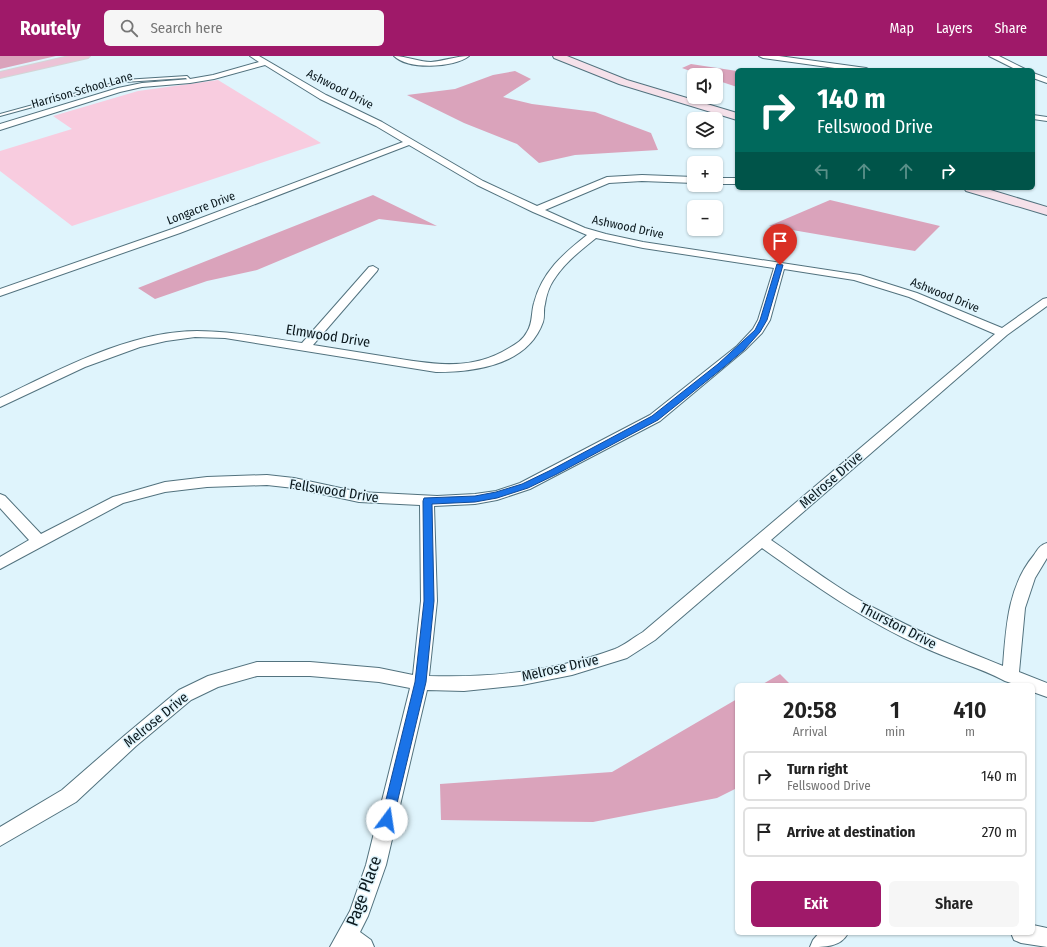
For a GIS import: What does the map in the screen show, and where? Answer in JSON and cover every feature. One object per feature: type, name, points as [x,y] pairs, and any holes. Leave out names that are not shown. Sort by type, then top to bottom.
[{"type":"main road","points":[[0,75],[84,56]]},
{"type":"street","name":"Ashwood Drive","points":[[254,56],[323,98],[379,124],[480,183],[581,230],[643,245],[856,277],[913,294],[1003,333]]},
{"type":"street","points":[[398,56],[411,62],[433,64],[451,61],[466,56]]},
{"type":"street","points":[[558,56],[623,82],[735,116]]},
{"type":"street","points":[[763,56],[844,68]]},
{"type":"street","points":[[993,56],[1019,68]]},
{"type":"street","name":"Harrison School Lane","points":[[0,126],[124,88],[214,77],[265,63]]},
{"type":"street","points":[[1035,76],[1047,81]]},
{"type":"street","points":[[1035,117],[1047,120]]},
{"type":"street","name":"Longacre Drive","points":[[0,293],[176,231],[410,142]]},
{"type":"street","points":[[536,210],[607,180],[642,178],[687,180]]},
{"type":"street","points":[[723,181],[735,182]]},
{"type":"street","points":[[976,190],[1047,212]]},
{"type":"street","name":"Elmwood Drive","points":[[0,403],[110,353],[148,340],[170,335],[208,333],[436,368],[459,368],[483,364],[503,357],[523,345],[533,333],[538,320],[539,304],[547,282],[564,259],[595,234]]},
{"type":"street","name":"Fellswood Drive","points":[[0,564],[39,541],[118,500],[165,487],[207,482],[267,480],[359,497],[427,501],[475,499],[497,495],[525,486],[655,418],[741,348],[758,331],[764,320],[780,265]]},
{"type":"street","points":[[305,347],[373,269]]},
{"type":"street","name":"Melrose Drive","points":[[0,838],[69,796],[130,741],[185,695],[214,681],[257,670],[310,669],[379,675],[420,682],[464,684],[522,678],[572,668],[621,653],[649,636],[1003,333],[1047,301]]},
{"type":"street","points":[[0,499],[39,541]]},
{"type":"street","name":"Page Place","points":[[350,943],[376,866],[420,682],[429,601],[427,501]]},
{"type":"street","name":"Thurston Drive","points":[[761,540],[825,585],[871,614],[929,643],[1029,683]]},
{"type":"street","points":[[1011,676],[1015,611],[1026,578],[1047,548]]},
{"type":"street","name":"Thurston Drive","points":[[1035,685],[1047,690]]},
{"type":"street","points":[[820,947],[825,941],[835,935]]},
{"type":"street","points":[[1031,935],[1047,938]]},
{"type":"lane","points":[[0,115],[115,83],[187,77],[190,81]]},
{"type":"lane","points":[[115,83],[124,88]]},
{"type":"shaded area","points":[[0,56],[56,56],[0,69]]},
{"type":"shaded area","points":[[691,64],[717,68],[687,68],[687,70],[682,68]]},
{"type":"shaded area","points":[[723,69],[735,71],[735,86],[723,82]]},
{"type":"shaded area","points":[[515,71],[531,79],[503,97],[532,104],[595,112],[651,133],[658,150],[575,155],[539,163],[517,144],[464,123],[407,95],[455,89],[493,75]]},
{"type":"shaded area","points":[[218,80],[321,143],[72,226],[0,171],[0,151],[72,129],[53,116],[138,91]]},
{"type":"shaded area","points":[[373,195],[437,226],[379,219],[257,270],[207,281],[155,299],[138,288]]},
{"type":"shaded area","points":[[830,200],[940,226],[915,251],[769,226]]},
{"type":"shaded area","points":[[780,674],[789,683],[764,683]]},
{"type":"shaded area","points":[[735,700],[735,789],[717,798],[593,822],[441,820],[440,784],[612,772]]},
{"type":"route","points":[[387,820],[420,682],[429,601],[427,501],[475,499],[497,495],[525,486],[655,418],[721,365],[758,331],[764,320],[780,265]]}]
